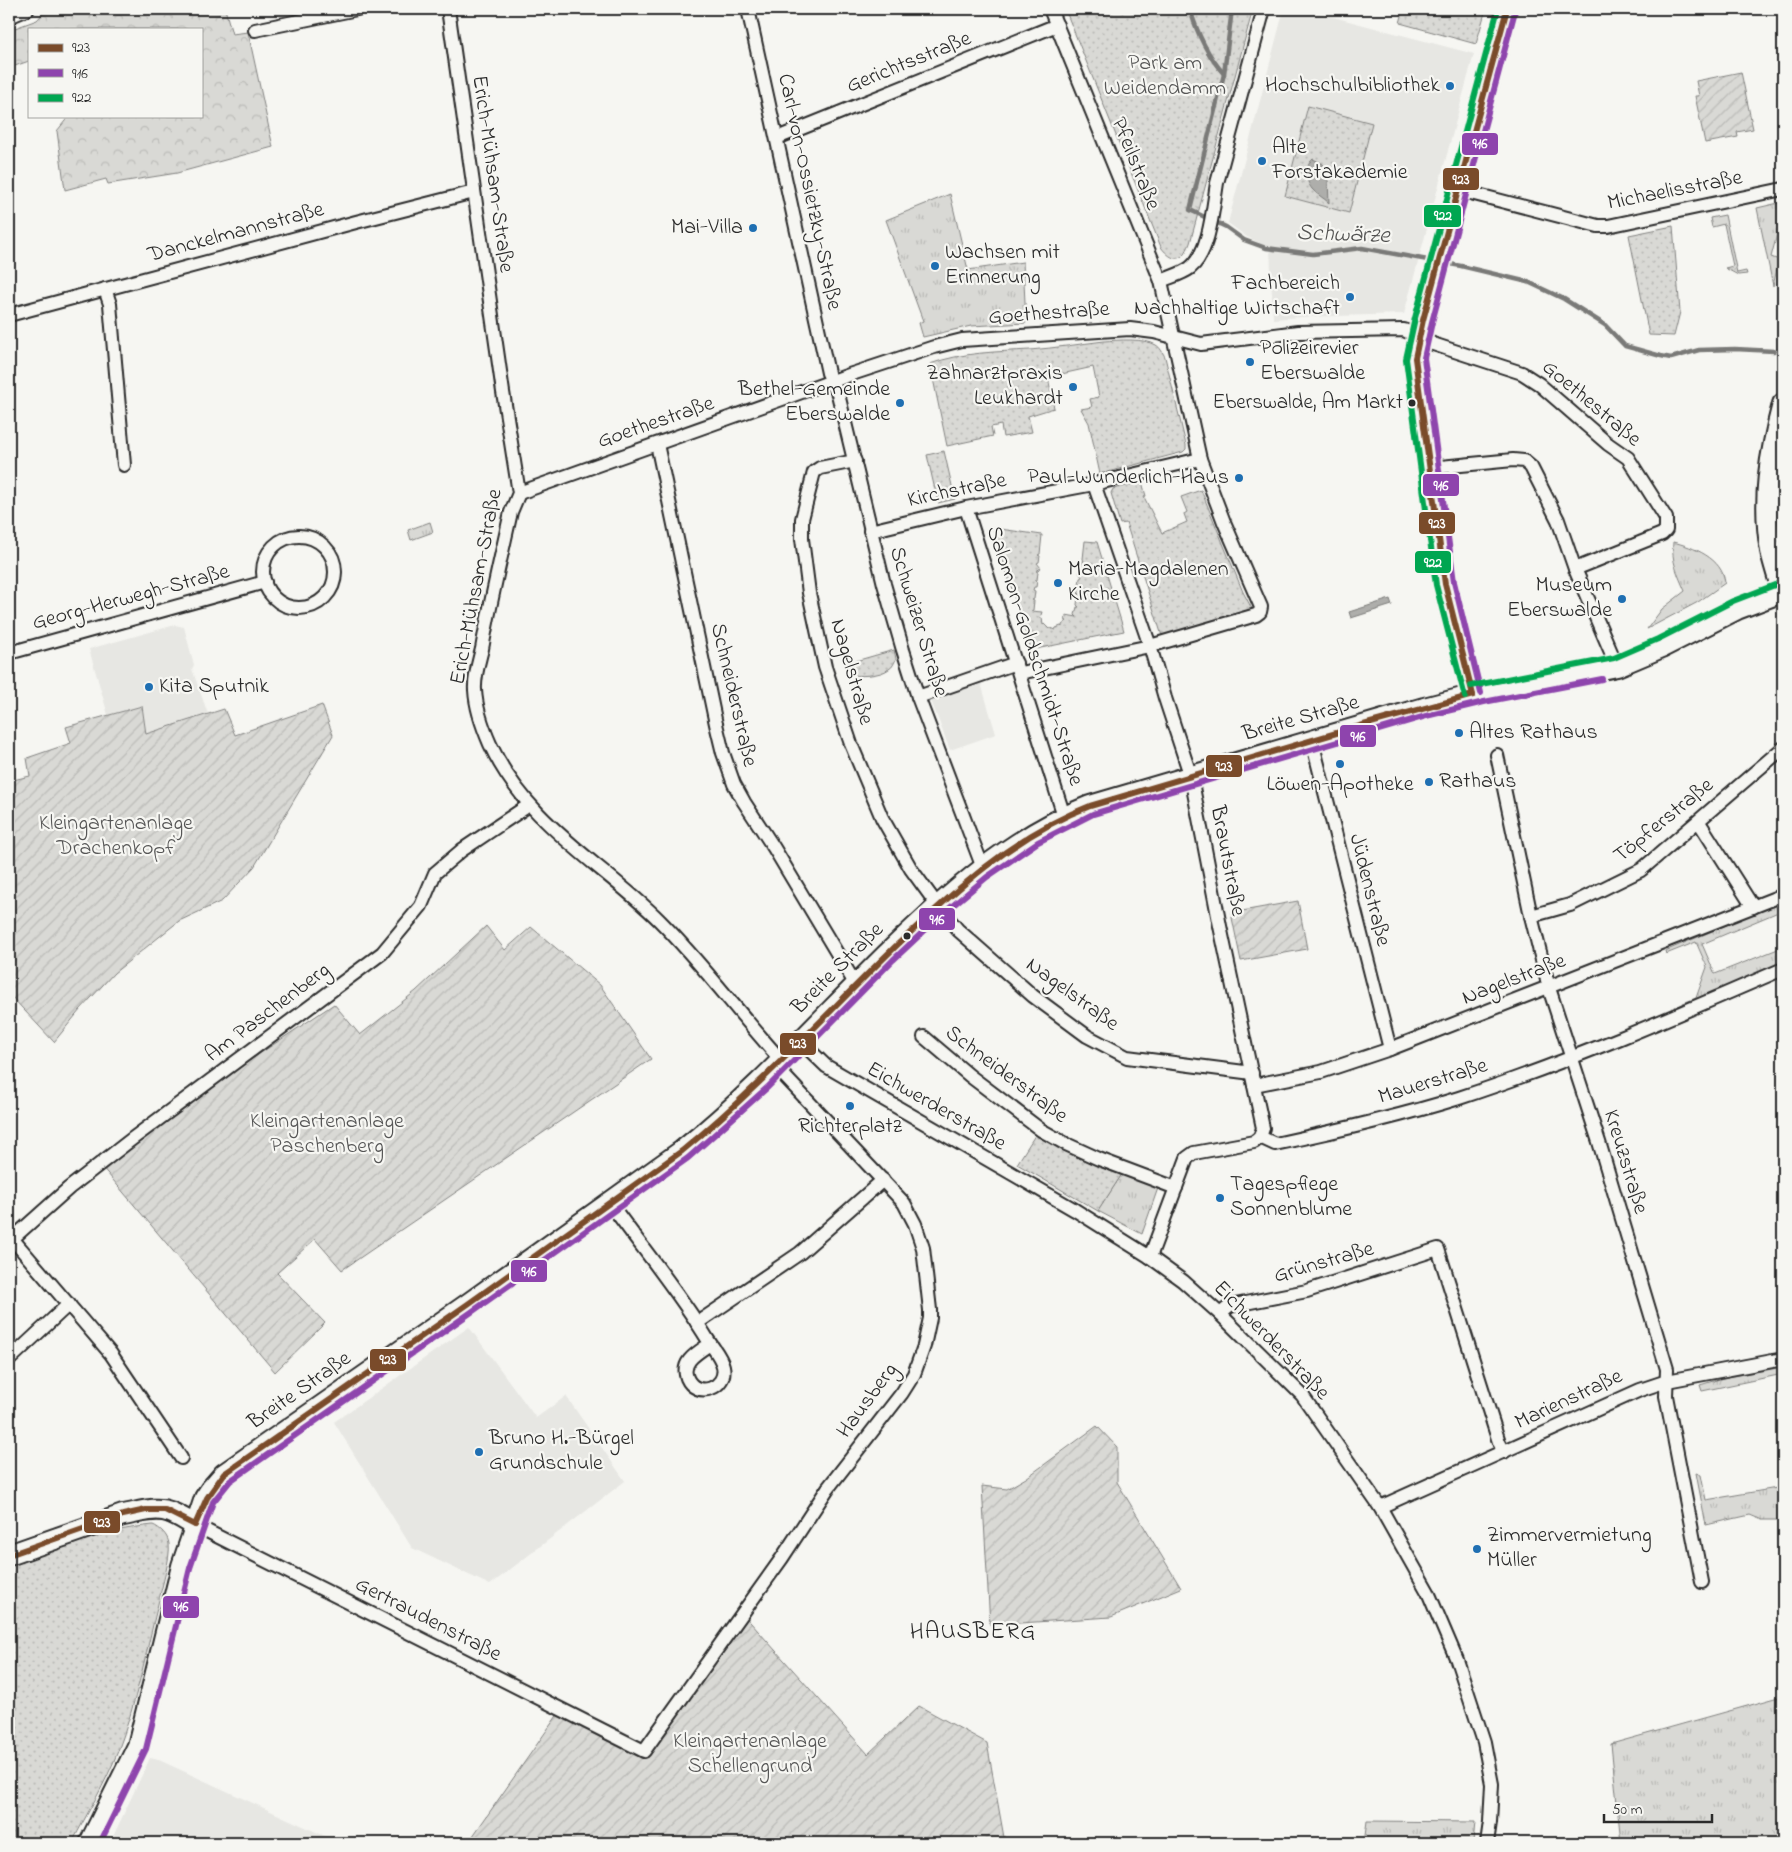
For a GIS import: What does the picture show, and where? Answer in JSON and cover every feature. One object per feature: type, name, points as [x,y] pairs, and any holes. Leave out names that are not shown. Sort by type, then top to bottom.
[{"type":"main road","points":[[1783,404],[1770,459],[1767,517],[1772,553],[1783,593]]},
{"type":"main road","name":"Breite Straße","points":[[90,1843],[138,1746],[182,1566],[194,1525],[205,1498],[224,1474],[610,1203],[704,1133],[856,985],[943,912],[983,868],[1064,816],[1090,806],[1312,741],[1480,697],[1617,666],[1662,647],[1737,609],[1783,593]]},
{"type":"main road","points":[[9,1555],[123,1515],[161,1509],[194,1525]]},
{"type":"street","points":[[9,17],[28,9]]},
{"type":"street","points":[[255,30],[357,9]]},
{"type":"street","name":"Erich-Mühsam-Straße","points":[[448,9],[502,392],[519,493],[511,512],[474,688],[479,712],[497,758],[512,783],[529,805],[580,853],[658,919],[684,947],[778,1063]]},
{"type":"street","name":"Carl-von-Ossietzky-Straße","points":[[748,9],[828,373],[832,382]]},
{"type":"street","name":"Pfeilstraße","points":[[1050,9],[1161,281],[1200,459],[1224,522],[1261,607],[1260,612],[1256,615],[1150,646]]},
{"type":"street","points":[[1161,281],[1188,270],[1196,262],[1208,230],[1217,183],[1264,9]]},
{"type":"street","points":[[1480,697],[1445,584],[1415,358],[1439,261],[1507,9]]},
{"type":"street","name":"Gerichtsstraße","points":[[777,138],[1057,25]]},
{"type":"street","name":"Michaelisstraße","points":[[1459,190],[1598,226],[1608,226],[1783,190]]},
{"type":"street","name":"Danckelmannstraße","points":[[9,315],[474,192]]},
{"type":"street","points":[[105,289],[110,304],[124,465]]},
{"type":"street","name":"Goethestraße","points":[[519,493],[832,382],[934,347],[962,340],[1130,329],[1154,332],[1201,344],[1298,332],[1404,330],[1433,344],[1522,373],[1539,384],[1608,444],[1628,458],[1666,518],[1666,530],[1662,534],[1575,569]]},
{"type":"street","name":"Schweizer Straße","points":[[832,382],[838,394],[870,531],[903,650],[918,697],[983,868]]},
{"type":"street","name":"Schneiderstraße","points":[[657,444],[716,724],[723,754],[734,784],[856,985]]},
{"type":"street","name":"Kirchstraße","points":[[870,531],[966,508],[1094,484],[1200,459]]},
{"type":"street","points":[[1430,468],[1513,460],[1524,461],[1531,467],[1558,520],[1575,569],[1617,666]]},
{"type":"street","name":"Nagelstraße","points":[[855,462],[820,468],[814,472],[802,519],[803,554],[809,593],[825,667],[851,744],[882,818],[910,869],[943,912],[965,936],[1034,996],[1088,1036],[1127,1057],[1253,1079],[1321,1072],[1390,1049],[1783,895]]},
{"type":"street","name":"Brautstraße","points":[[1094,484],[1150,646],[1191,777],[1220,926],[1263,1128],[1260,1137]]},
{"type":"street","name":"Salomon-Goldschmidt-Straße","points":[[966,508],[1064,816]]},
{"type":"street","name":"Georg-Herwegh-Straße","points":[[295,536],[308,537],[319,542],[328,551],[333,562],[335,574],[332,586],[325,597],[315,604],[303,608],[291,607],[279,602],[270,594],[264,582],[263,570],[266,558],[273,547],[283,540],[295,536]]},
{"type":"street","name":"Georg-Herwegh-Straße","points":[[9,653],[264,582]]},
{"type":"street","points":[[918,697],[1018,668],[1150,646]]},
{"type":"street","name":"Jüdenstraße","points":[[1312,741],[1390,1049]]},
{"type":"street","name":"Töpferstraße","points":[[1530,916],[1570,905],[1641,870],[1783,748]]},
{"type":"street","name":"Kreuzstraße","points":[[1497,755],[1530,916],[1549,988],[1599,1142],[1667,1369],[1666,1396],[1702,1582]]},
{"type":"street","name":"Am Paschenberg","points":[[181,1458],[111,1354],[11,1237],[69,1188],[132,1139],[382,953],[421,906],[435,874],[462,850],[529,805]]},
{"type":"street","points":[[1699,822],[1753,907]]},
{"type":"street","name":"Mauerstraße","points":[[1260,1137],[1275,1144],[1384,1119],[1459,1098],[1572,1058],[1783,969]]},
{"type":"street","name":"Schneiderstraße","points":[[924,1037],[970,1076],[1041,1130],[1099,1159],[1176,1188]]},
{"type":"street","name":"Eichwerderstraße","points":[[800,1041],[826,1066],[1075,1210],[1150,1257],[1183,1281],[1220,1314],[1302,1395],[1380,1507],[1428,1592],[1457,1660],[1484,1742],[1492,1784],[1487,1843]]},
{"type":"street","name":"Hausberg","points":[[644,1751],[782,1558],[828,1488],[902,1393],[914,1374],[924,1346],[930,1318],[923,1248],[915,1224],[904,1203],[778,1063]]},
{"type":"street","points":[[1150,1257],[1187,1158],[1194,1154],[1254,1142],[1260,1137]]},
{"type":"street","points":[[697,1323],[800,1253],[884,1180]]},
{"type":"street","points":[[610,1203],[697,1323],[710,1344]]},
{"type":"street","name":"Grünstraße","points":[[1220,1314],[1230,1306],[1307,1291],[1438,1249],[1499,1442],[1504,1452]]},
{"type":"street","points":[[9,1360],[69,1304]]},
{"type":"street","name":"Marienstraße","points":[[1380,1507],[1640,1390],[1666,1381],[1783,1359]]},
{"type":"street","name":"Gertraudenstraße","points":[[194,1525],[644,1751]]},
{"type":"shaded area","points":[[1284,9],[1303,9],[1474,54],[1404,314],[1273,319],[1270,248],[1247,237],[1228,223]]},
{"type":"shaded area","points":[[1313,159],[1323,164],[1328,180],[1329,203],[1314,191],[1308,182],[1306,174],[1308,166]]},
{"type":"shaded area","points":[[1390,599],[1392,605],[1351,618],[1349,612]]},
{"type":"shaded area","name":"Kita Sputnik","points":[[175,625],[184,627],[194,665],[192,669],[208,714],[146,734],[142,706],[108,715],[89,649]]},
{"type":"shaded area","points":[[980,680],[996,734],[950,750],[930,698]]},
{"type":"shaded area","name":"Bruno H.-Bürgel Grundschule","points":[[469,1327],[536,1418],[566,1396],[625,1481],[490,1585],[412,1548],[334,1422]]},
{"type":"shaded area","points":[[150,1758],[159,1760],[340,1843],[110,1843]]},
{"type":"green space","points":[[47,9],[225,9],[232,34],[248,32],[273,147],[177,173],[108,184],[106,179],[65,190],[57,131],[67,118],[202,118],[202,28],[28,28],[28,61],[9,68],[9,57],[15,28],[37,20]]},
{"type":"green space","name":"Park am Weidendamm","points":[[1065,9],[1253,9],[1190,243],[1181,257],[1174,258],[1170,256],[1161,247]]},
{"type":"green space","points":[[1404,9],[1486,9],[1476,44],[1400,23]]},
{"type":"green space","points":[[1741,72],[1753,129],[1737,132],[1738,137],[1705,143],[1695,96],[1699,96],[1696,81]]},
{"type":"green space","points":[[1308,106],[1372,123],[1349,213],[1285,196]]},
{"type":"green space","name":"Wachsen mit Erinnerung","points":[[950,194],[968,270],[1023,262],[1026,323],[971,326],[923,337],[919,323],[923,321],[886,220]]},
{"type":"green space","points":[[1783,202],[1783,212],[1771,257],[1779,260],[1773,286],[1757,208]]},
{"type":"green space","points":[[1725,215],[1737,273],[1746,271],[1747,274],[1738,275],[1725,268],[1733,266],[1724,224],[1712,227],[1710,218]]},
{"type":"green space","points":[[1673,226],[1680,312],[1674,336],[1649,335],[1629,235]]},
{"type":"green space","points":[[1104,341],[1145,341],[1159,347],[1165,357],[1186,445],[1186,449],[1183,452],[1100,474],[1089,423],[1081,409],[1092,407],[1090,399],[1099,397],[1093,367],[1048,377],[1054,408],[1028,416],[1032,432],[1003,437],[1001,425],[991,427],[993,436],[947,446],[930,364],[967,355]]},
{"type":"green space","points":[[944,451],[955,499],[938,503],[927,455]]},
{"type":"green space","points":[[1142,482],[1146,496],[1144,497],[1162,533],[1187,522],[1184,514],[1187,512],[1181,497],[1201,490],[1243,592],[1252,609],[1162,636],[1126,523],[1120,524],[1111,493],[1113,489]]},
{"type":"green space","points":[[430,522],[433,532],[411,540],[408,530]]},
{"type":"green space","points":[[993,528],[1042,535],[1040,554],[1038,555],[1040,556],[1039,562],[1037,563],[1041,568],[1036,571],[1038,572],[1037,580],[1035,580],[1037,581],[1036,587],[1033,590],[1035,591],[1034,599],[1032,600],[1034,601],[1033,610],[1031,611],[1042,612],[1040,618],[1042,618],[1043,625],[1055,630],[1062,627],[1067,621],[1065,620],[1066,615],[1077,617],[1075,615],[1077,607],[1079,607],[1077,605],[1078,596],[1080,596],[1078,594],[1080,594],[1078,593],[1079,586],[1081,585],[1079,585],[1080,578],[1082,577],[1079,572],[1083,568],[1081,568],[1082,561],[1084,561],[1085,541],[1097,542],[1124,631],[1031,650]]},
{"type":"green space","points":[[1673,542],[1698,551],[1713,560],[1723,574],[1725,583],[1698,602],[1647,629],[1662,609],[1685,591],[1674,562]]},
{"type":"green space","points":[[894,650],[896,659],[892,667],[885,671],[869,675],[848,674],[845,664]]},
{"type":"green space","name":"Kleingartenanlage Drachenkopf","points":[[322,705],[333,735],[254,867],[222,901],[179,921],[114,973],[54,1042],[9,994],[9,781],[30,776],[27,758],[71,743],[66,727],[142,706],[146,734],[224,709],[235,735]]},
{"type":"green space","points":[[1298,901],[1307,949],[1241,961],[1231,913]]},
{"type":"green space","points":[[1783,901],[1783,910],[1702,944],[1715,974],[1783,947],[1783,962],[1684,1006],[1683,1003],[1696,998],[1707,967],[1696,942],[1666,954],[1665,951]]},
{"type":"green space","name":"Kleingartenanlage Paschenberg","points":[[486,926],[505,950],[531,927],[600,985],[651,1059],[342,1270],[315,1239],[277,1273],[325,1323],[275,1372],[102,1167],[132,1139],[334,1004],[360,1035],[416,991]]},
{"type":"green space","points":[[1037,1132],[1122,1174],[1098,1211],[1017,1164]]},
{"type":"green space","points":[[1122,1174],[1158,1188],[1142,1234],[1098,1211]]},
{"type":"green space","points":[[1783,1367],[1783,1374],[1702,1391],[1700,1385],[1723,1378]]},
{"type":"green space","points":[[1097,1426],[1117,1447],[1117,1482],[1181,1588],[1111,1617],[990,1625],[982,1486],[1007,1489],[1026,1478]]},
{"type":"green space","points":[[1696,1473],[1701,1475],[1706,1500],[1783,1487],[1783,1520],[1762,1520],[1750,1515],[1706,1525]]},
{"type":"green space","points":[[153,1525],[161,1530],[167,1538],[169,1557],[135,1697],[113,1763],[72,1843],[9,1843],[9,1565],[98,1535]]},
{"type":"green space","name":"Kleingartenanlage Schellengrund","points":[[742,1613],[868,1754],[919,1706],[987,1743],[1005,1843],[468,1843],[561,1710],[644,1751]]},
{"type":"green space","points":[[1783,1696],[1783,1843],[1621,1843],[1611,1744]]},
{"type":"green space","points":[[1367,1821],[1475,1822],[1473,1843],[1364,1843]]},
{"type":"waterway","points":[[1190,9],[1203,43],[1212,59],[1224,74]]},
{"type":"waterway","name":"Schwärze","points":[[1232,9],[1224,74],[1190,210],[1226,227],[1244,240],[1266,248],[1313,254],[1362,248],[1461,266],[1528,282],[1564,299],[1605,325],[1625,346],[1661,356],[1671,358],[1699,350],[1774,351]]},
{"type":"waterway","points":[[1779,1843],[1783,1841]]},
{"type":"transit line","name":"922","points":[[1465,697],[1436,585],[1406,359],[1415,318],[1498,9]]},
{"type":"transit line","name":"923","points":[[1473,695],[1445,584],[1415,358],[1423,320],[1507,9]]},
{"type":"transit line","name":"916","points":[[1481,693],[1454,582],[1424,358],[1515,11]]},
{"type":"transit line","name":"922","points":[[1471,686],[1614,658],[1658,639],[1733,601],[1780,583]]},
{"type":"transit line","name":"916","points":[[100,1843],[146,1749],[190,1568],[213,1502],[230,1481],[688,1158],[768,1087],[893,960],[939,917],[987,877],[1038,842],[1093,814],[1426,716],[1484,702],[1602,679]]},
{"type":"transit line","name":"923","points":[[195,1525],[207,1498],[224,1474],[468,1304],[682,1151],[738,1103],[917,926],[962,886],[1010,849],[1062,818],[1090,806],[1367,724],[1473,695]]},
{"type":"transit line","name":"923","points":[[9,1555],[123,1515],[146,1510],[165,1510],[195,1525]]},
{"type":"place","name":"Hochschulbibliothek","points":[[1450,86]]},
{"type":"place","name":"Alte Forstakademie","points":[[1262,161]]},
{"type":"place","name":"Mai-Villa","points":[[753,228]]},
{"type":"place","name":"Wachsen mit Erinnerung","points":[[935,266]]},
{"type":"place","name":"Fachbereich Nachhaltige Wirtschaft","points":[[1350,297]]},
{"type":"place","name":"Polizeirevier Eberswalde","points":[[1250,362]]},
{"type":"place","name":"Zahnarztpraxis Leukhardt","points":[[1073,387]]},
{"type":"place","name":"Bethel-Gemeinde Eberswalde","points":[[900,403]]},
{"type":"place","name":"Eberswalde, Am Markt","points":[[1412,403]]},
{"type":"place","name":"Paul-Wunderlich-Haus","points":[[1239,478]]},
{"type":"place","name":"Maria-Magdalenen Kirche","points":[[1058,583]]},
{"type":"place","name":"Museum Eberswalde","points":[[1622,599]]},
{"type":"place","name":"Kita Sputnik","points":[[149,687]]},
{"type":"place","name":"Altes Rathaus","points":[[1459,733]]},
{"type":"place","name":"Löwen-Apotheke","points":[[1340,764]]},
{"type":"place","name":"Rathaus","points":[[1429,782]]},
{"type":"place","name":"Richterplatz","points":[[850,1106]]},
{"type":"place","name":"Tagespflege Sonnenblume","points":[[1220,1198]]},
{"type":"place","name":"Bruno H.-Bürgel Grundschule","points":[[479,1452]]},
{"type":"place","name":"Zimmervermietung Müller","points":[[1477,1549]]},
{"type":"district","name":"HAUSBERG","points":[[973,1632]]}]
